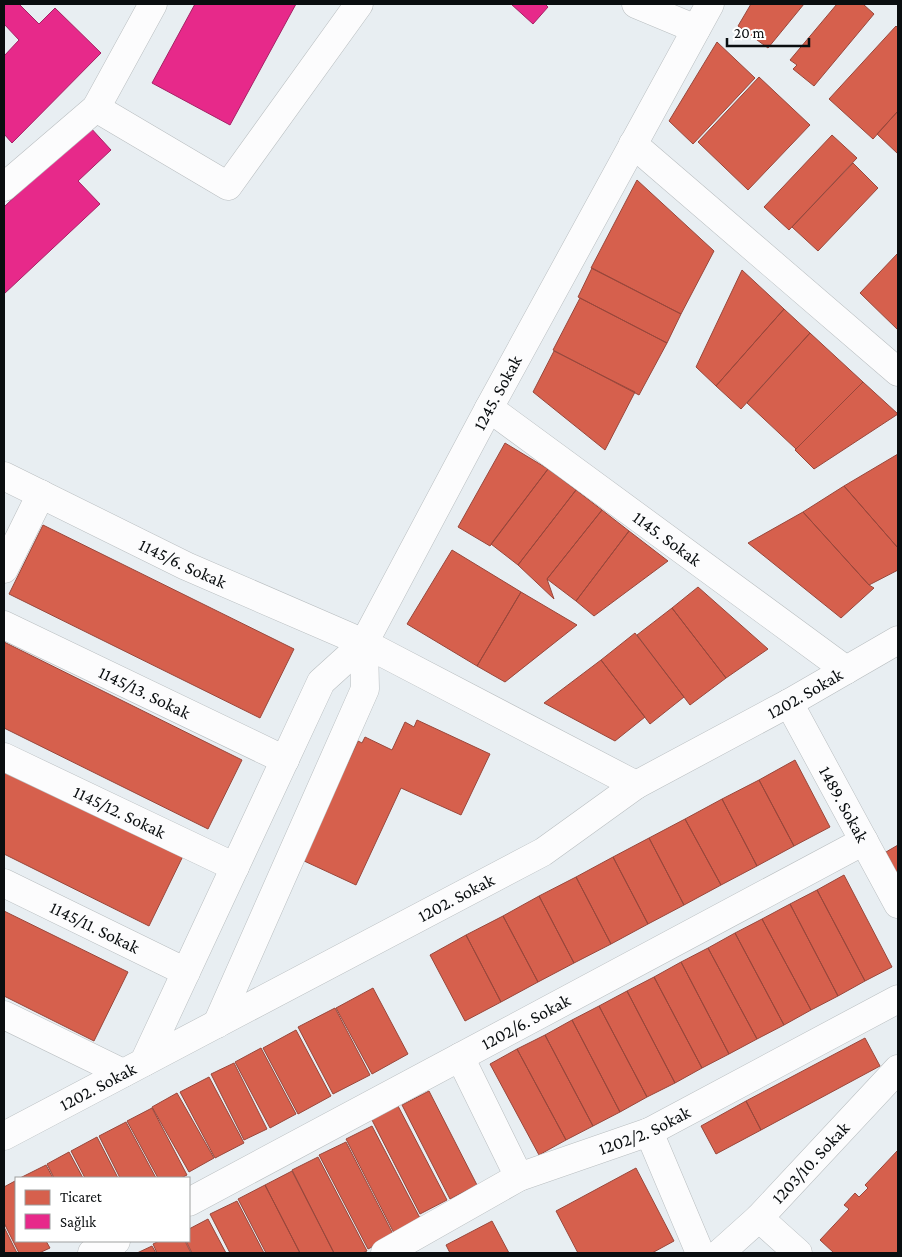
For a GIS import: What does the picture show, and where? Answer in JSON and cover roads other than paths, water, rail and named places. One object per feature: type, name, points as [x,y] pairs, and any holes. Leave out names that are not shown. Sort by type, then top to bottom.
[{"type":"street","points":[[4,188],[96,108],[153,4]]},
{"type":"street","points":[[96,108],[228,186],[359,4]]},
{"type":"street","points":[[636,4],[696,29]]},
{"type":"street","name":"1245. Sokak","points":[[364,643],[489,408],[710,4]]},
{"type":"street","points":[[633,144],[898,372]]},
{"type":"street","name":"1145. Sokak","points":[[489,408],[846,670]]},
{"type":"street","name":"1145/6. Sokak","points":[[4,476],[186,566],[364,643],[636,785]]},
{"type":"street","points":[[4,569],[41,494]]},
{"type":"street","name":"1145/13. Sokak","points":[[4,625],[285,760]]},
{"type":"street","name":"1202. Sokak","points":[[4,1136],[543,852],[636,785],[789,703],[898,640]]},
{"type":"street","points":[[4,1015],[133,1068],[186,972],[321,682],[364,643]]},
{"type":"street","points":[[217,1024],[366,689],[364,643]]},
{"type":"street","name":"1489. Sokak","points":[[789,703],[898,904]]},
{"type":"street","name":"1145/12. Sokak","points":[[4,757],[235,867]]},
{"type":"street","name":"1202/6. Sokak","points":[[190,1201],[864,841]]},
{"type":"street","name":"1145/11. Sokak","points":[[4,883],[186,972]]},
{"type":"street","name":"1202/2. Sokak","points":[[391,1252],[519,1177],[649,1132],[898,999]]},
{"type":"street","points":[[460,1057],[519,1177]]},
{"type":"street","name":"1203/10. Sokak","points":[[720,1253],[759,1218],[898,1069]]},
{"type":"street","points":[[649,1132],[700,1253]]},
{"type":"street","points":[[759,1218],[798,1253]]},
{"type":"street","points":[[92,1253],[114,1242]]}]
